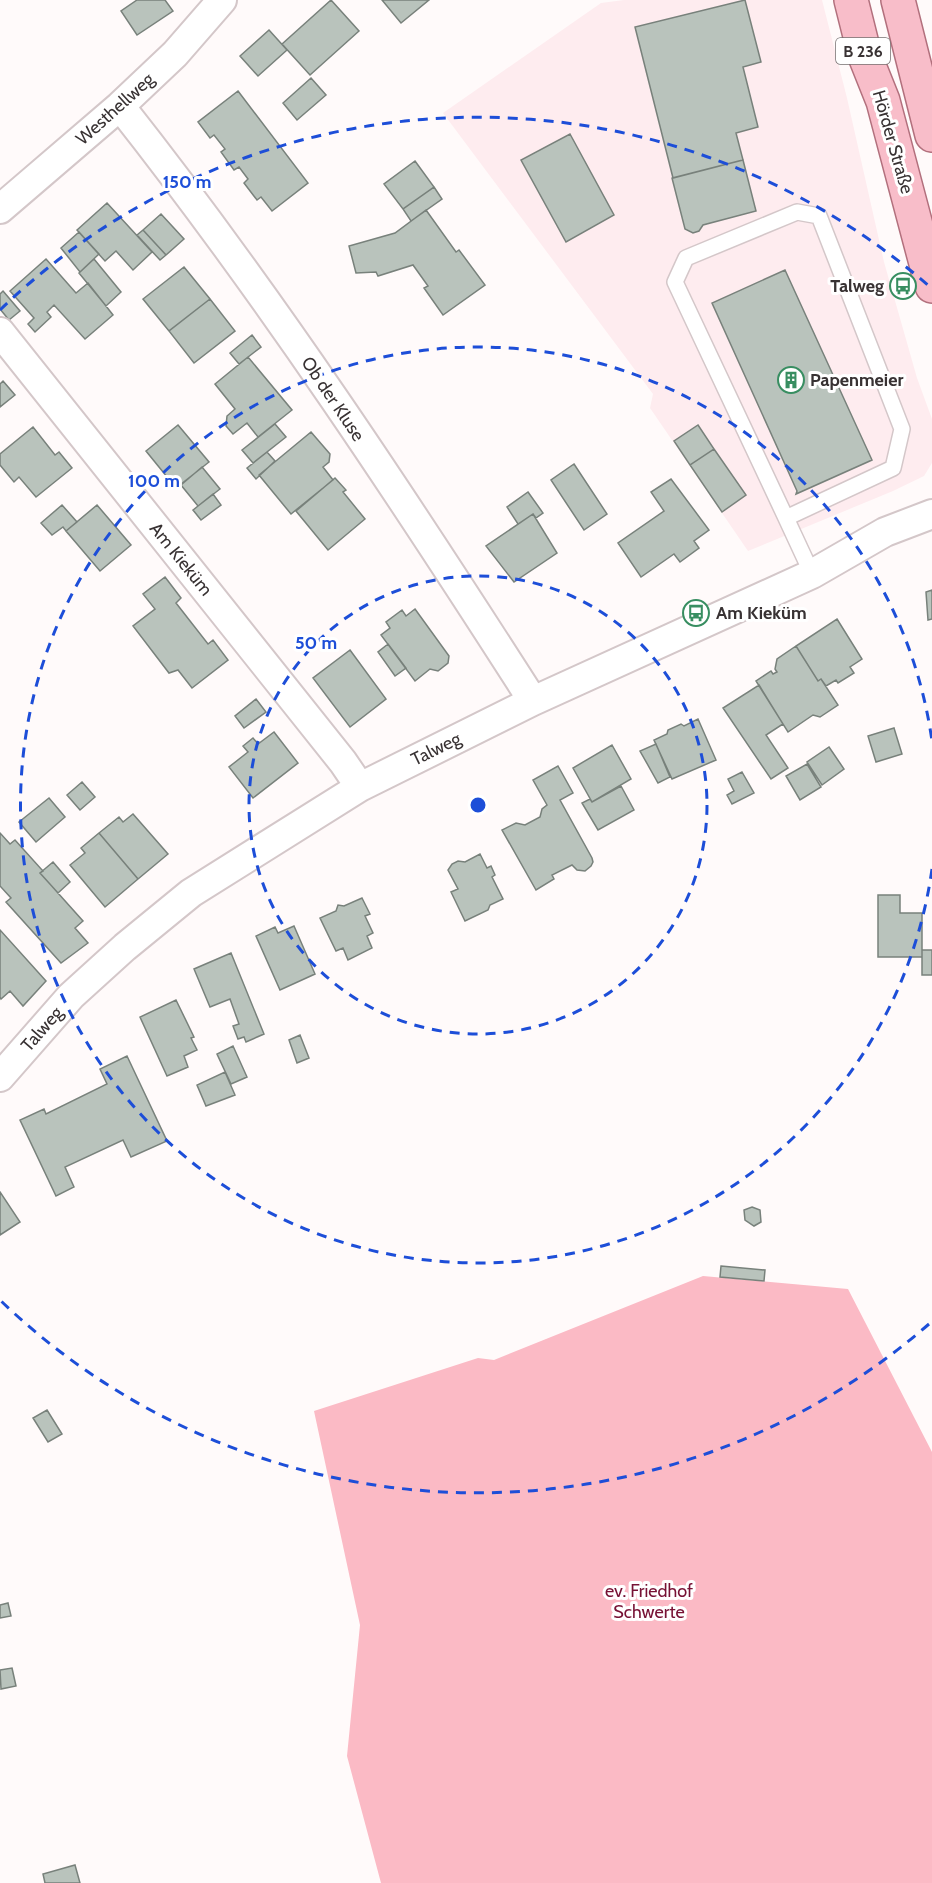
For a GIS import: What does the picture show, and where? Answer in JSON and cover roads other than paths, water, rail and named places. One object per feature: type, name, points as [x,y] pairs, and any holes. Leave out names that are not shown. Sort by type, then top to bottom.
[{"type":"main road","name":"Hörder Straße","points":[[850,0],[865,56],[883,101],[932,286]]},
{"type":"main road","name":"B 236","points":[[898,0],[932,135]]},
{"type":"street","name":"Westhellweg","points":[[0,209],[120,106],[175,54],[222,0]]},
{"type":"street","name":"Ob der Kluse","points":[[120,106],[178,180],[278,319],[446,565],[533,701]]},
{"type":"street","name":"Am Kieküm","points":[[0,332],[335,752],[360,787]]},
{"type":"street","name":"Talweg","points":[[0,1077],[71,996],[124,947],[191,893],[360,787],[533,701],[812,574],[885,532],[932,514]]},
{"type":"lane","points":[[786,518],[893,468],[902,429],[819,216],[797,212],[686,258],[675,282],[812,574]]},
{"type":"place","name":"Talweg","points":[[903,286]]},
{"type":"place","name":"Papenmeier","points":[[791,380]]},
{"type":"place","name":"Am Kieküm","points":[[696,613]]},
{"type":"park label","name":"ev. Friedhof Schwerte","points":[[649,1601]]}]
